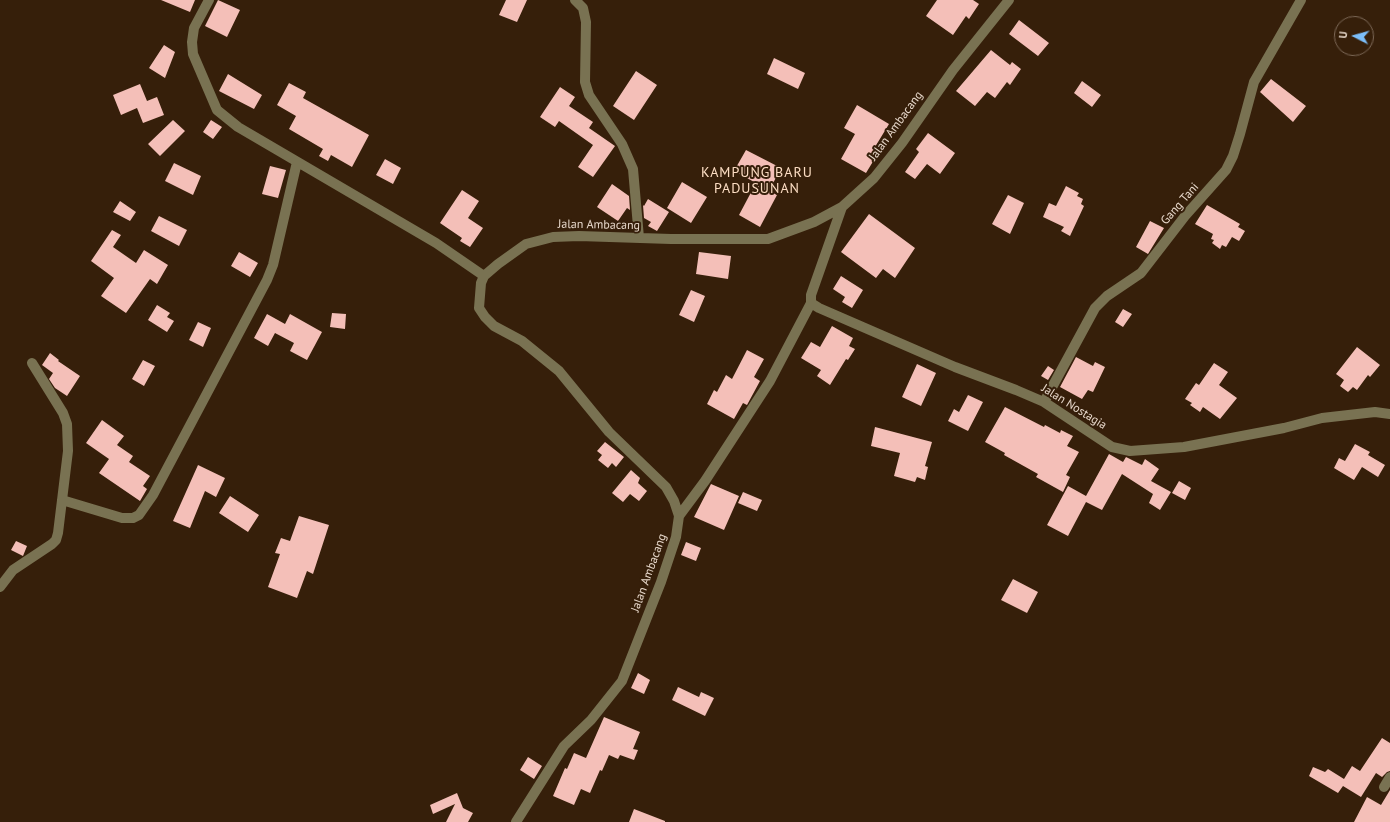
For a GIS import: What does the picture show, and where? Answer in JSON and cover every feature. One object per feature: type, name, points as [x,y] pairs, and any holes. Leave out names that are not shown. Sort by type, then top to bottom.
[{"type":"street","points":[[209,0],[194,28],[192,54],[211,100],[217,110],[238,127],[436,243],[484,276]]},
{"type":"street","points":[[575,0],[583,8],[586,22],[584,46],[585,82],[587,88],[599,111],[625,150],[633,169],[639,238]]},
{"type":"street","name":"Jalan Ambacang","points":[[516,822],[564,746],[591,720],[622,681],[661,582],[676,537],[679,516],[674,501],[666,487],[609,432],[558,371],[522,341],[494,326],[485,317],[479,308],[480,290],[484,276],[514,251],[526,244],[553,237],[768,238],[814,222],[842,207],[874,178],[953,70],[1009,0]]},
{"type":"street","name":"Gang Tani","points":[[1044,402],[1095,308],[1107,296],[1141,273],[1185,216],[1226,170],[1238,142],[1254,82],[1301,0]]},
{"type":"street","points":[[62,500],[122,518],[133,518],[139,516],[153,495],[268,280],[273,265],[297,162]]},
{"type":"street","points":[[679,516],[705,481],[770,381],[811,303],[814,288],[842,207]]},
{"type":"street","name":"Jalan Nostagia","points":[[811,303],[819,308],[933,358],[1044,402],[1112,447],[1130,451],[1184,448],[1350,414],[1375,412],[1390,414]]},
{"type":"street","points":[[1,585],[13,570],[56,540],[62,500],[68,451],[67,424],[63,413],[32,363]]},
{"type":"street","points":[[1384,787],[1390,777]]},
{"type":"building","points":[[161,0],[195,0],[190,12]]},
{"type":"building","points":[[218,0],[240,10],[227,37],[205,26]]},
{"type":"building","points":[[506,0],[527,0],[517,22],[499,15]]},
{"type":"building","points":[[937,0],[973,0],[979,4],[969,19],[966,16],[953,35],[926,16]]},
{"type":"building","points":[[1019,20],[1049,43],[1038,56],[1009,34]]},
{"type":"building","points":[[164,45],[175,52],[165,78],[149,68]]},
{"type":"building","points":[[991,50],[1010,65],[1012,62],[1021,69],[1010,85],[1007,82],[995,98],[987,92],[975,106],[956,91]]},
{"type":"building","points":[[774,58],[805,73],[798,89],[767,74]]},
{"type":"building","points":[[636,71],[657,85],[634,120],[613,106]]},
{"type":"building","points":[[228,74],[262,95],[254,109],[219,91]]},
{"type":"building","points":[[1271,79],[1306,106],[1293,122],[1260,92]]},
{"type":"building","points":[[1082,81],[1101,95],[1092,107],[1074,93]]},
{"type":"building","points":[[289,83],[306,92],[303,98],[369,135],[352,167],[331,155],[328,161],[319,156],[323,149],[289,129],[296,116],[277,105]]},
{"type":"building","points":[[140,84],[147,101],[157,97],[164,115],[143,123],[137,108],[121,115],[113,95]]},
{"type":"building","points":[[560,87],[575,97],[569,106],[593,122],[589,128],[615,146],[593,177],[578,167],[593,145],[559,121],[555,127],[540,117]]},
{"type":"building","points":[[857,105],[889,124],[875,147],[880,150],[866,173],[841,159],[855,134],[844,128]]},
{"type":"building","points":[[173,120],[185,131],[160,156],[148,144]]},
{"type":"building","points":[[211,120],[222,127],[213,139],[203,132]]},
{"type":"building","points":[[928,133],[955,153],[940,174],[927,164],[915,179],[905,172],[919,152],[916,149]]},
{"type":"building","points":[[746,150],[781,168],[769,191],[777,195],[760,227],[739,215],[756,183],[734,171]]},
{"type":"building","points":[[385,159],[401,168],[393,184],[376,175]]},
{"type":"building","points":[[174,163],[201,176],[193,195],[165,181]]},
{"type":"building","points":[[270,166],[286,170],[278,198],[262,194]]},
{"type":"building","points":[[682,182],[707,197],[691,223],[667,208]]},
{"type":"building","points":[[612,184],[629,196],[630,210],[627,208],[618,221],[597,207]]},
{"type":"building","points":[[1066,186],[1079,193],[1077,196],[1083,199],[1081,204],[1084,206],[1070,236],[1061,231],[1064,227],[1043,217],[1049,203],[1056,206]]},
{"type":"building","points":[[462,190],[479,201],[468,218],[483,228],[470,247],[460,241],[462,238],[440,223]]},
{"type":"building","points":[[1008,195],[1024,203],[1010,234],[992,224]]},
{"type":"building","points":[[648,199],[669,212],[657,231],[648,226],[651,222],[644,218],[643,205],[644,206]]},
{"type":"building","points":[[120,201],[136,212],[130,221],[113,212]]},
{"type":"building","points":[[1207,205],[1240,224],[1238,227],[1245,231],[1239,241],[1232,237],[1226,247],[1222,245],[1220,249],[1212,243],[1214,240],[1211,239],[1213,234],[1195,224]]},
{"type":"building","points":[[869,214],[915,248],[895,278],[883,269],[876,278],[841,252]]},
{"type":"building","points":[[159,216],[187,230],[179,246],[151,231]]},
{"type":"building","points":[[1150,221],[1164,228],[1148,254],[1136,247]]},
{"type":"building","points":[[112,230],[121,235],[113,247],[136,263],[144,250],[168,265],[157,284],[150,279],[126,313],[101,296],[114,278],[91,261]]},
{"type":"building","points":[[239,252],[258,263],[250,277],[231,266]]},
{"type":"building","points":[[699,252],[731,256],[728,279],[696,274]]},
{"type":"building","points":[[841,276],[863,290],[852,308],[842,302],[845,297],[833,289]]},
{"type":"building","points":[[691,290],[705,296],[694,322],[679,315]]},
{"type":"building","points":[[157,305],[170,313],[167,317],[174,321],[167,332],[148,320]]},
{"type":"building","points":[[1123,309],[1132,314],[1123,327],[1115,322]]},
{"type":"building","points":[[332,313],[346,314],[345,329],[330,327]]},
{"type":"building","points":[[267,314],[285,324],[290,314],[322,332],[307,360],[290,351],[294,343],[275,333],[268,346],[254,338]]},
{"type":"building","points":[[198,322],[211,328],[203,347],[189,340]]},
{"type":"building","points":[[832,326],[853,338],[849,346],[855,349],[848,360],[846,359],[830,385],[817,376],[821,370],[801,358],[811,342],[820,347]]},
{"type":"building","points":[[1357,347],[1380,365],[1370,377],[1368,375],[1357,390],[1353,387],[1348,392],[1340,386],[1344,380],[1336,374]]},
{"type":"building","points":[[747,350],[764,359],[754,377],[760,381],[747,405],[743,403],[734,419],[707,404],[714,390],[717,392],[726,375],[732,379]]},
{"type":"building","points":[[50,353],[59,360],[58,361],[80,376],[67,396],[55,388],[49,379],[53,373],[42,365]]},
{"type":"building","points":[[1076,357],[1093,366],[1095,362],[1105,367],[1093,392],[1088,390],[1082,399],[1060,387]]},
{"type":"building","points":[[143,360],[155,366],[144,386],[132,379]]},
{"type":"building","points":[[1214,363],[1228,372],[1219,385],[1237,398],[1220,419],[1203,407],[1200,412],[1190,405],[1192,403],[1185,399],[1196,383],[1199,385]]},
{"type":"building","points":[[917,364],[936,373],[921,406],[902,397]]},
{"type":"building","points":[[1048,366],[1054,370],[1048,380],[1041,376]]},
{"type":"building","points":[[968,395],[983,402],[968,431],[948,421],[954,409],[959,412]]},
{"type":"building","points":[[1005,407],[1044,427],[1045,425],[1060,433],[1061,430],[1073,436],[1067,446],[1079,452],[1066,475],[1070,477],[1063,492],[1036,477],[1038,474],[1004,455],[1005,453],[985,442]]},
{"type":"building","points":[[102,420],[124,436],[117,445],[133,456],[129,462],[150,476],[143,486],[147,489],[140,501],[99,473],[109,459],[86,443]]},
{"type":"building","points":[[875,427],[932,442],[925,466],[928,467],[925,480],[917,477],[915,482],[894,476],[900,453],[871,446]]},
{"type":"building","points":[[605,442],[624,457],[616,467],[612,463],[608,468],[598,460],[602,455],[597,451]]},
{"type":"building","points":[[1355,444],[1370,452],[1368,455],[1385,465],[1378,477],[1362,467],[1354,480],[1334,468],[1339,458],[1345,461]]},
{"type":"building","points":[[1109,454],[1123,462],[1126,457],[1142,465],[1145,459],[1159,469],[1151,481],[1171,492],[1160,510],[1149,503],[1153,494],[1122,474],[1102,510],[1086,502],[1068,536],[1047,525],[1068,486],[1086,496]]},
{"type":"building","points":[[198,465],[225,478],[216,497],[205,491],[190,528],[173,521]]},
{"type":"building","points":[[631,470],[640,478],[638,483],[647,491],[639,501],[630,494],[623,502],[612,493]]},
{"type":"building","points":[[1179,481],[1191,488],[1185,500],[1172,493]]},
{"type":"building","points":[[711,484],[739,496],[724,530],[694,517]]},
{"type":"building","points":[[743,492],[762,500],[757,511],[738,503]]},
{"type":"building","points":[[230,496],[259,515],[248,532],[219,513]]},
{"type":"building","points":[[299,516],[329,525],[313,574],[307,571],[297,598],[268,587],[280,554],[275,553],[281,538],[290,541]]},
{"type":"building","points":[[16,541],[27,546],[23,556],[11,550]]},
{"type":"building","points":[[686,542],[701,548],[696,561],[681,555]]},
{"type":"building","points":[[1013,579],[1038,592],[1027,613],[1001,600]]},
{"type":"building","points":[[638,673],[650,680],[644,694],[631,688]]},
{"type":"building","points":[[678,687],[699,697],[701,692],[714,698],[705,716],[672,700]]},
{"type":"building","points":[[604,717],[640,732],[633,749],[638,750],[634,760],[620,755],[618,759],[609,755],[602,771],[600,770],[590,793],[581,789],[574,805],[553,796],[565,768],[567,769],[574,753],[586,758]]},
{"type":"building","points":[[1382,738],[1390,743],[1390,771],[1382,777],[1376,773],[1361,797],[1343,786],[1338,793],[1309,776],[1313,767],[1325,772],[1328,769],[1344,779],[1352,766],[1360,771]]},
{"type":"building","points":[[528,757],[542,766],[534,779],[520,770]]},
{"type":"building","points":[[1390,790],[1390,822],[1354,822],[1367,797],[1381,805]]},
{"type":"building","points":[[457,793],[463,808],[473,813],[468,822],[446,822],[455,804],[433,814],[430,805]]},
{"type":"building","points":[[634,809],[665,821],[665,822],[629,822]]},
{"type":"district","name":"KAMPUNG BARU PADUSUNAN","points":[[757,182]]}]
